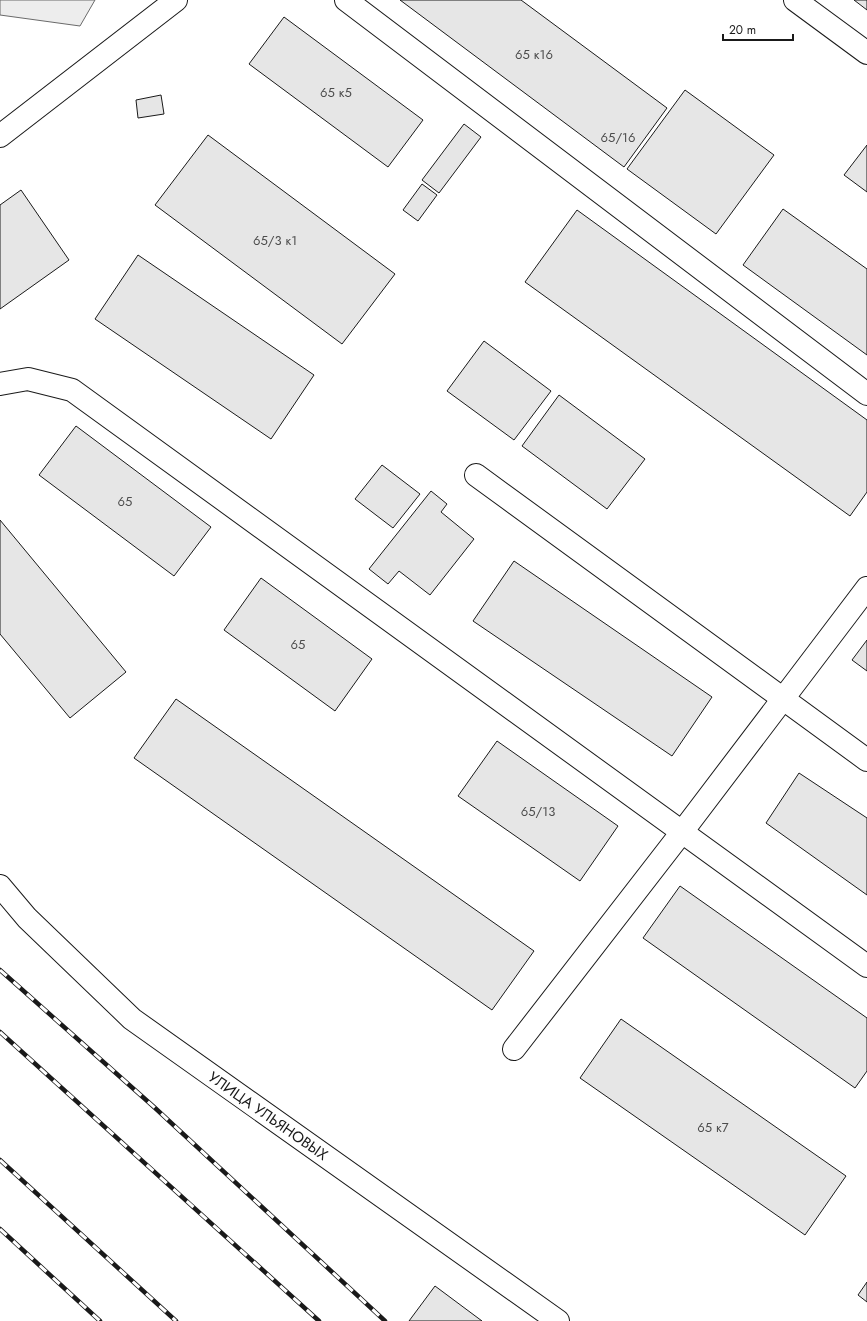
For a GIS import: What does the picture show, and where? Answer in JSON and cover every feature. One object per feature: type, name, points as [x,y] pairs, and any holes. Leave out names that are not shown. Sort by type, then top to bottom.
[{"type":"street","points":[[0,136],[176,0]]},
{"type":"street","points":[[346,0],[867,394]]},
{"type":"street","points":[[795,0],[867,53]]},
{"type":"street","points":[[0,384],[28,379],[72,390],[867,966]]},
{"type":"street","points":[[476,475],[867,760]]},
{"type":"street","points":[[514,1050],[867,588]]},
{"type":"street","name":"УЛИЦА УЛЬЯНОВЫХ","points":[[0,886],[27,918],[132,1019],[558,1321]]},
{"type":"shaded area","points":[[0,0],[95,0],[80,26],[0,15]]},
{"type":"building","points":[[400,0],[521,0],[667,108],[624,167]]},
{"type":"building","points":[[854,0],[867,0],[867,10]]},
{"type":"building","points":[[284,17],[423,120],[388,167],[249,64]]},
{"type":"building","points":[[685,90],[774,155],[716,234],[627,169]]},
{"type":"building","points":[[161,95],[164,114],[138,118],[136,100]]},
{"type":"building","points":[[464,124],[481,137],[439,193],[422,180]]},
{"type":"building","points":[[208,135],[395,274],[342,344],[155,205]]},
{"type":"building","points":[[867,145],[867,192],[844,175]]},
{"type":"building","points":[[422,184],[437,195],[418,221],[403,210]]},
{"type":"building","points":[[21,190],[69,260],[0,309],[0,205]]},
{"type":"building","points":[[783,209],[867,269],[867,355],[743,265]]},
{"type":"building","points":[[577,210],[867,420],[867,492],[850,516],[525,282]]},
{"type":"building","points":[[138,255],[314,375],[271,439],[95,319]]},
{"type":"building","points":[[484,341],[551,391],[514,440],[447,391]]},
{"type":"building","points":[[559,395],[645,459],[607,509],[522,446]]},
{"type":"building","points":[[76,426],[211,527],[174,576],[39,475]]},
{"type":"building","points":[[382,465],[420,494],[393,528],[355,499]]},
{"type":"building","points":[[431,491],[447,504],[441,512],[474,539],[430,595],[399,571],[388,584],[369,569]]},
{"type":"building","points":[[0,520],[126,672],[70,718],[0,634]]},
{"type":"building","points":[[514,561],[712,697],[672,756],[473,621]]},
{"type":"building","points":[[261,578],[372,659],[335,711],[224,630]]},
{"type":"building","points":[[867,640],[867,671],[852,660]]},
{"type":"building","points":[[176,699],[534,951],[492,1010],[134,758]]},
{"type":"building","points":[[497,741],[618,826],[580,881],[458,796]]},
{"type":"building","points":[[799,773],[867,818],[867,895],[766,823]]},
{"type":"building","points":[[680,886],[867,1018],[867,1071],[855,1088],[643,938]]},
{"type":"building","points":[[621,1019],[846,1176],[805,1235],[580,1078]]},
{"type":"building","points":[[867,1282],[867,1302],[858,1295]]},
{"type":"building","points":[[435,1286],[482,1321],[409,1321]]},
{"type":"railway","points":[[0,970],[154,1107],[385,1321]]},
{"type":"railway","points":[[0,1032],[319,1321]]},
{"type":"railway","points":[[0,1160],[176,1321]]},
{"type":"railway","points":[[0,1229],[100,1321]]}]
